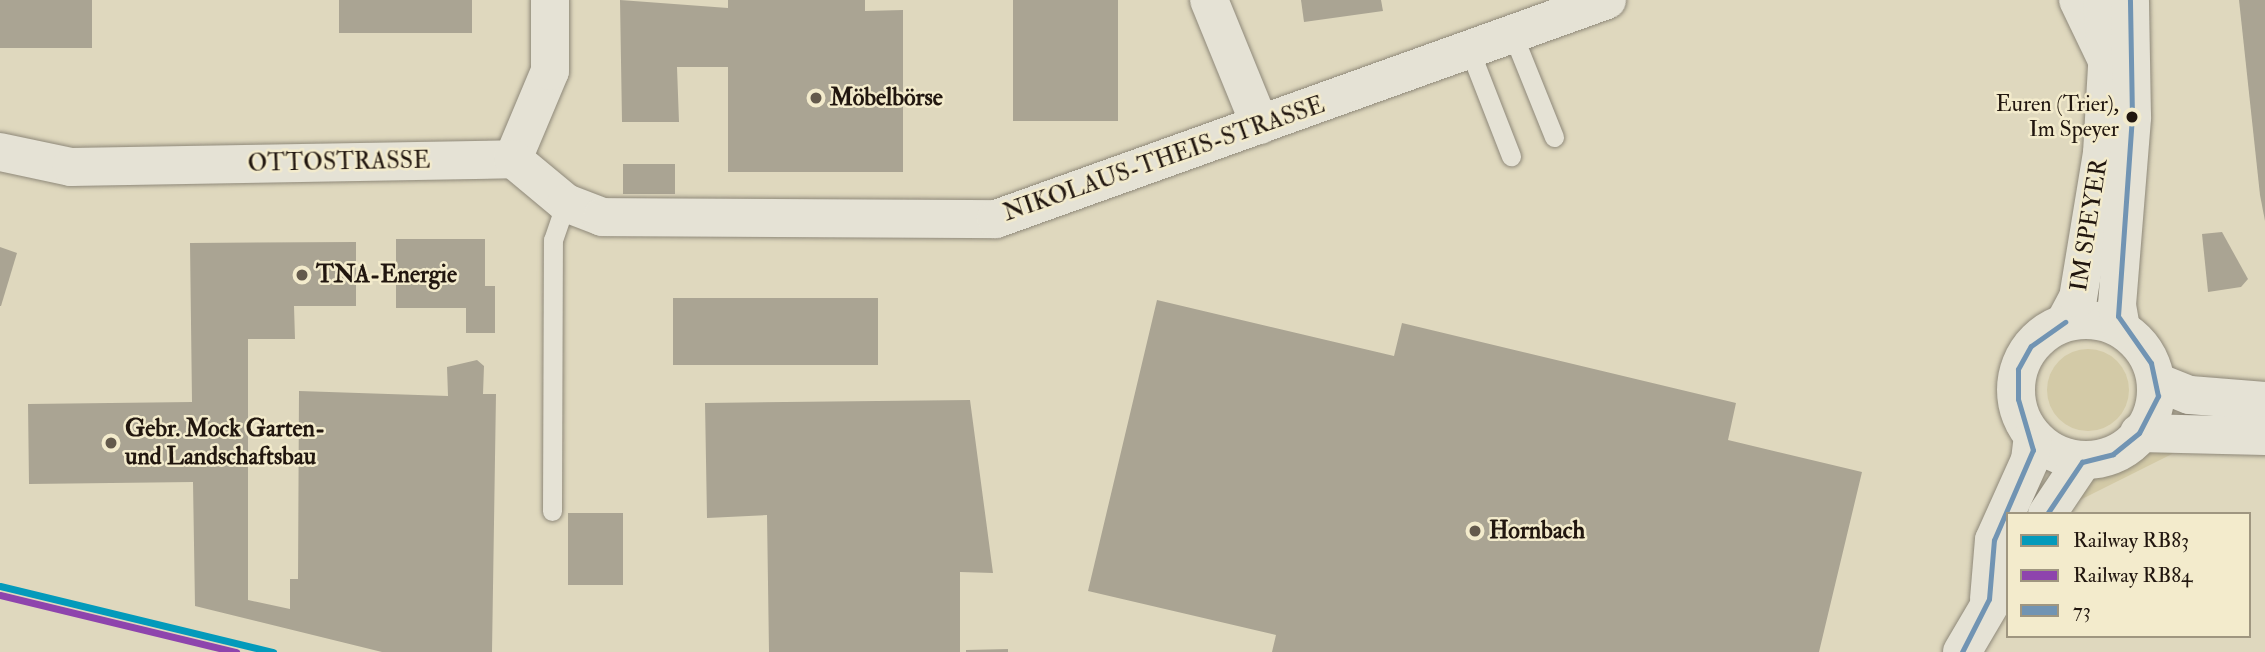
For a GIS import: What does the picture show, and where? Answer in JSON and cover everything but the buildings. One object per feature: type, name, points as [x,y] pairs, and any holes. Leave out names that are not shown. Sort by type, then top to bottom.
[{"type":"street","points":[[513,159],[550,71],[550,0]]},
{"type":"street","points":[[1209,0],[1260,125]]},
{"type":"street","name":"NIKOLAUS-THEIS-STRASSE","points":[[513,159],[566,204],[602,217],[996,219],[1607,0]]},
{"type":"street","points":[[2078,0],[2090,14],[2107,65]]},
{"type":"street","name":"IM SPEYER","points":[[2066,322],[2078,298],[2102,153],[2107,65],[2102,0]]},
{"type":"street","name":"IM SPEYER","points":[[2121,328],[2117,305],[2132,117],[2130,0]]},
{"type":"street","name":"OTTOSTRASSE","points":[[0,152],[71,167],[513,159]]},
{"type":"street","points":[[2089,318],[2121,328],[2144,351],[2157,382],[2154,409],[2139,433],[2113,454],[2082,462],[2053,453],[2033,436],[2018,399],[2018,369],[2031,346],[2066,322],[2089,318]]},
{"type":"street","points":[[2157,382],[2190,395],[2265,401]]},
{"type":"street","points":[[2139,433],[2265,436]]},
{"type":"street","points":[[2007,512],[2030,460],[2033,436]]},
{"type":"street","points":[[2047,512],[2082,462]]},
{"type":"street","points":[[1962,652],[1998,587],[1994,540],[2006,513]]},
{"type":"lane","points":[[1513,35],[1554,137]]},
{"type":"lane","points":[[1470,51],[1511,156]]},
{"type":"lane","points":[[552,511],[552,240],[566,204]]},
{"type":"shaded area","points":[[2088,349],[2104,352],[2117,361],[2126,374],[2129,390],[2126,406],[2117,419],[2104,428],[2088,431],[2072,428],[2059,419],[2050,406],[2047,390],[2050,374],[2059,361],[2072,352]]},
{"type":"shaded area","points":[[2182,449],[2064,508],[2084,480],[2147,450]]},
{"type":"rail line","name":"RB83","points":[[0,586],[273,652]]},
{"type":"rail line","name":"RB84","points":[[0,595],[236,652]]},
{"type":"transit line","name":"73","points":[[2048,512],[2082,462],[2113,454],[2139,433],[2158,396],[2151,363],[2118,316],[2132,117],[2130,0]]},
{"type":"transit line","name":"73","points":[[2006,512],[2033,450],[2018,399],[2018,369],[2031,346],[2065,322]]},
{"type":"transit line","name":"73","points":[[1962,652],[1989,599],[1994,540],[2006,512]]},
{"type":"place","name":"Möbelbörse","points":[[816,98]]},
{"type":"place","name":"Euren (Trier), Im Speyer","points":[[2132,117]]},
{"type":"place","name":"TNA-Energie","points":[[302,275]]},
{"type":"place","name":"Gebr. Mock Garten- und Landschaftsbau","points":[[111,443]]},
{"type":"place","name":"Hornbach","points":[[1475,531]]}]
